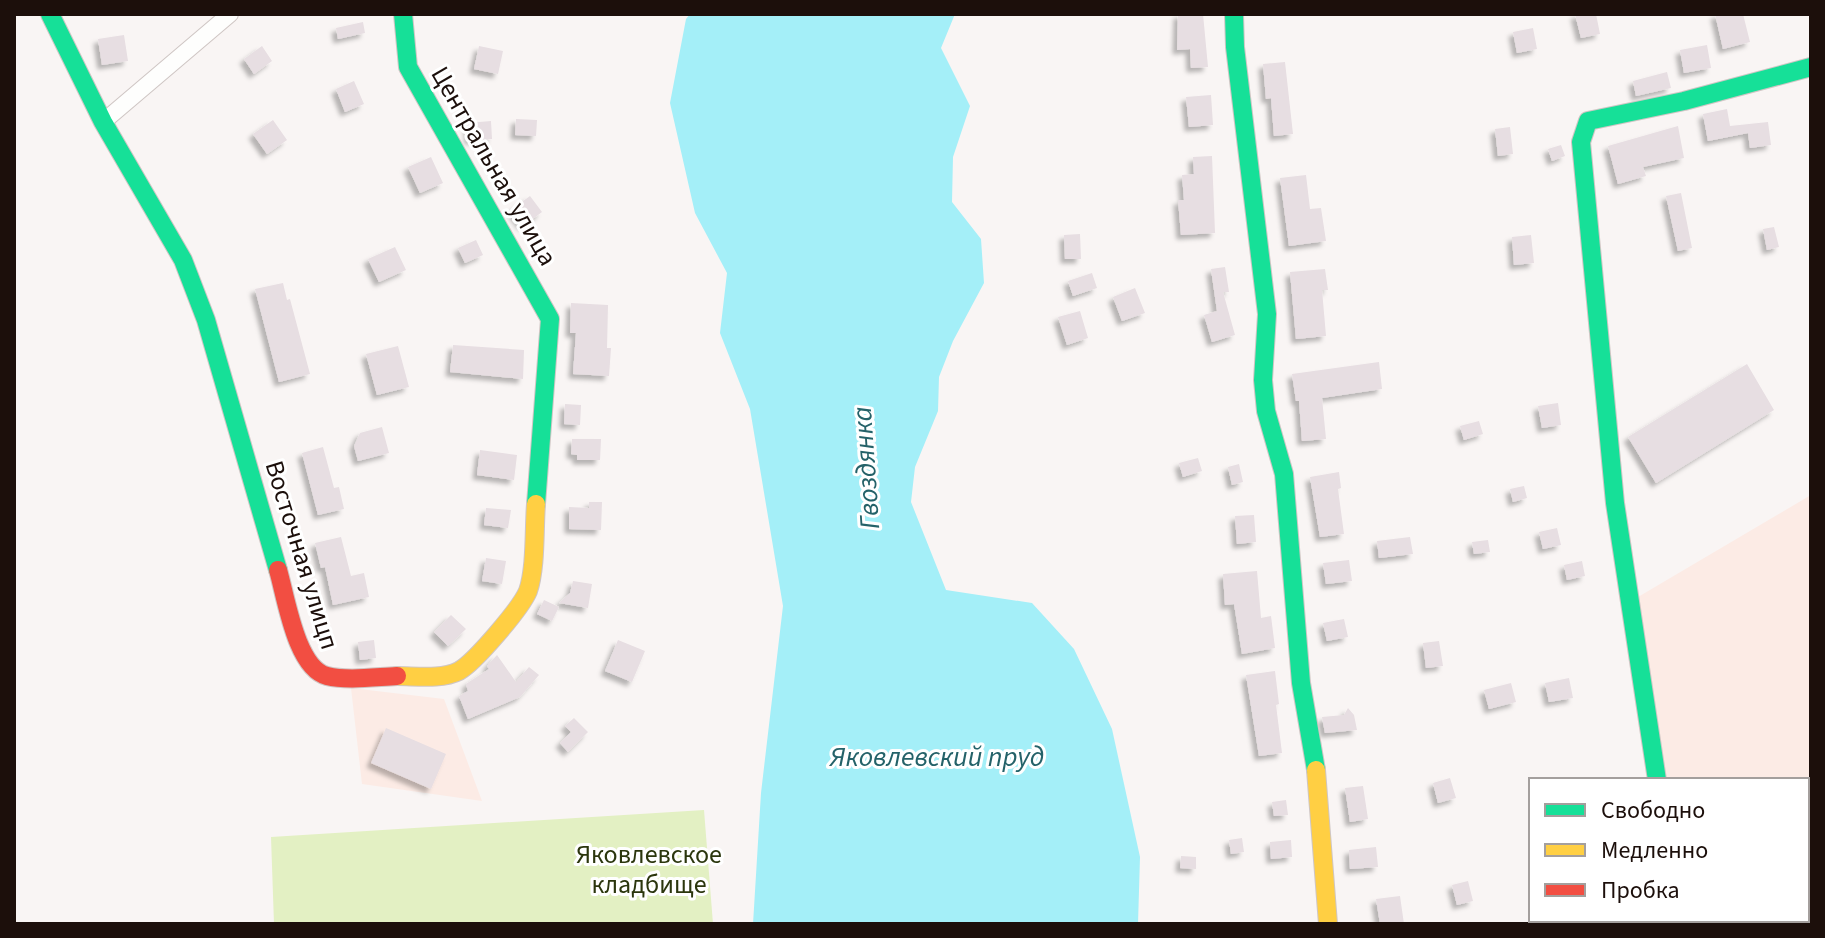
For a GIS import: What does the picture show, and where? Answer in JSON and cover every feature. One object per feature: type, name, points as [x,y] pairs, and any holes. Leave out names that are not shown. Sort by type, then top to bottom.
[{"type":"street","points":[[50,14],[103,122],[230,14]]},
{"type":"street","name":"Центральная улица","points":[[403,14],[408,67],[537,296]]},
{"type":"street","points":[[1234,14],[1235,47],[1267,314],[1263,380],[1266,411],[1284,474],[1288,504],[1301,683],[1315,763],[1328,924]]},
{"type":"street","points":[[1657,778],[1615,503],[1581,142],[1583,130],[1588,121],[1684,101],[1811,67]]},
{"type":"street","name":"Восточная улицп","points":[[103,122],[183,260],[206,320],[302,653],[309,667],[318,674],[330,677],[442,676],[459,671],[478,654],[523,599],[531,573],[550,319],[537,296]]},
{"type":"shaded area","points":[[1811,495],[1811,924],[1756,922],[1809,922],[1809,778],[1664,778],[1638,597]]},
{"type":"shaded area","points":[[351,688],[444,699],[482,801],[362,784]]},
{"type":"green space","name":"Яковлевское кладбище","points":[[704,810],[713,924],[274,924],[271,837]]},
{"type":"water","name":"Яковлевский пруд","points":[[690,14],[955,14],[941,48],[970,106],[953,157],[952,202],[981,239],[984,283],[953,341],[939,377],[938,411],[915,467],[911,502],[946,590],[1032,603],[1074,649],[1112,729],[1140,857],[1138,924],[753,924],[761,793],[783,606],[750,409],[720,333],[727,273],[695,213],[670,103],[686,19]]},
{"type":"building","points":[[1178,14],[1203,14],[1208,67],[1191,68],[1190,49],[1177,50]]},
{"type":"building","points":[[1575,14],[1596,14],[1600,34],[1581,38]]},
{"type":"building","points":[[1715,14],[1743,14],[1750,42],[1723,49]]},
{"type":"building","points":[[363,22],[365,33],[338,39],[336,28]]},
{"type":"building","points":[[1533,28],[1537,49],[1517,53],[1513,32]]},
{"type":"building","points":[[124,35],[128,61],[102,65],[98,39]]},
{"type":"building","points":[[1707,45],[1711,68],[1684,73],[1680,50]]},
{"type":"building","points":[[262,46],[272,61],[254,74],[244,59]]},
{"type":"building","points":[[479,46],[503,51],[498,74],[474,69]]},
{"type":"building","points":[[1285,62],[1293,134],[1274,136],[1271,98],[1266,99],[1263,64]]},
{"type":"building","points":[[1667,72],[1671,88],[1636,96],[1633,81]]},
{"type":"building","points":[[354,81],[364,104],[345,112],[336,89]]},
{"type":"building","points":[[1211,95],[1213,125],[1189,127],[1186,97]]},
{"type":"building","points":[[1727,109],[1730,126],[1768,122],[1771,145],[1750,148],[1748,133],[1708,141],[1703,114]]},
{"type":"building","points":[[516,119],[537,120],[536,136],[515,135]]},
{"type":"building","points":[[273,120],[287,140],[267,154],[253,134]]},
{"type":"building","points":[[491,121],[492,139],[469,140],[468,123]]},
{"type":"building","points":[[1678,126],[1684,158],[1643,167],[1646,176],[1618,184],[1608,146]]},
{"type":"building","points":[[1510,127],[1513,154],[1498,156],[1495,129]]},
{"type":"building","points":[[1561,145],[1565,156],[1552,161],[1548,149]]},
{"type":"building","points":[[1212,156],[1215,233],[1181,235],[1178,200],[1184,200],[1182,175],[1194,174],[1193,157]]},
{"type":"building","points":[[431,157],[443,183],[420,193],[408,167]]},
{"type":"building","points":[[1306,175],[1310,209],[1321,208],[1326,241],[1289,246],[1280,178]]},
{"type":"building","points":[[1681,193],[1692,248],[1678,251],[1666,196]]},
{"type":"building","points":[[530,196],[542,212],[523,226],[511,210]]},
{"type":"building","points":[[1774,227],[1779,247],[1767,250],[1763,229]]},
{"type":"building","points":[[1080,234],[1081,259],[1065,259],[1064,235]]},
{"type":"building","points":[[1531,235],[1534,263],[1514,265],[1512,237]]},
{"type":"building","points":[[476,240],[483,255],[465,263],[458,248]]},
{"type":"building","points":[[395,247],[406,270],[379,282],[368,259]]},
{"type":"building","points":[[1225,267],[1229,292],[1223,292],[1235,335],[1212,342],[1204,315],[1217,311],[1211,269]]},
{"type":"building","points":[[1325,269],[1328,290],[1322,290],[1326,336],[1296,339],[1290,272]]},
{"type":"building","points":[[1092,273],[1097,288],[1073,296],[1068,281]]},
{"type":"building","points":[[283,283],[310,374],[279,382],[255,289]]},
{"type":"building","points":[[1135,288],[1145,313],[1122,321],[1113,297]]},
{"type":"building","points":[[571,303],[608,305],[609,376],[573,374],[576,333],[570,333]]},
{"type":"building","points":[[1080,311],[1088,338],[1067,345],[1058,317]]},
{"type":"building","points":[[453,345],[524,350],[523,379],[450,372]]},
{"type":"building","points":[[398,346],[409,387],[377,395],[366,354]]},
{"type":"building","points":[[1379,362],[1382,389],[1322,398],[1326,439],[1302,441],[1299,401],[1296,401],[1292,374]]},
{"type":"building","points":[[1747,364],[1774,410],[1656,483],[1628,437]]},
{"type":"building","points":[[1558,403],[1561,425],[1542,428],[1538,406]]},
{"type":"building","points":[[565,404],[581,405],[580,425],[564,424]]},
{"type":"building","points":[[1479,421],[1483,434],[1464,440],[1460,426]]},
{"type":"building","points":[[382,427],[389,453],[358,461],[354,446],[360,433]]},
{"type":"building","points":[[572,439],[601,439],[600,460],[577,460],[577,455],[571,454]]},
{"type":"building","points":[[323,447],[334,488],[339,487],[344,509],[318,515],[302,453]]},
{"type":"building","points":[[480,450],[517,455],[514,480],[477,475]]},
{"type":"building","points":[[1198,458],[1202,471],[1183,477],[1179,463]]},
{"type":"building","points":[[1239,464],[1243,482],[1232,485],[1228,467]]},
{"type":"building","points":[[1339,472],[1344,534],[1320,537],[1310,477]]},
{"type":"building","points":[[1524,486],[1527,498],[1513,502],[1510,489]]},
{"type":"building","points":[[589,502],[602,502],[601,530],[569,529],[569,507],[589,508]]},
{"type":"building","points":[[486,508],[511,510],[508,528],[484,525]]},
{"type":"building","points":[[1254,515],[1256,542],[1237,544],[1235,516]]},
{"type":"building","points":[[1557,528],[1561,545],[1543,549],[1539,532]]},
{"type":"building","points":[[341,537],[351,576],[364,573],[369,597],[333,605],[325,567],[321,568],[315,543]]},
{"type":"building","points":[[1410,537],[1413,554],[1379,558],[1377,541]]},
{"type":"building","points":[[1488,540],[1490,552],[1474,554],[1472,542]]},
{"type":"building","points":[[486,558],[506,561],[502,584],[482,581]]},
{"type":"building","points":[[1349,560],[1352,581],[1326,584],[1323,563]]},
{"type":"building","points":[[1582,561],[1585,576],[1567,580],[1564,565]]},
{"type":"building","points":[[1257,571],[1261,618],[1271,616],[1275,648],[1242,654],[1234,604],[1225,605],[1223,574]]},
{"type":"building","points":[[573,581],[592,584],[588,608],[559,603],[570,593]]},
{"type":"building","points":[[544,600],[559,607],[552,621],[537,614]]},
{"type":"building","points":[[451,615],[466,629],[448,646],[434,632]]},
{"type":"building","points":[[1344,619],[1348,637],[1327,641],[1323,623]]},
{"type":"building","points":[[374,640],[376,658],[360,660],[358,642]]},
{"type":"building","points":[[618,640],[645,651],[632,682],[605,671]]},
{"type":"building","points":[[1439,641],[1443,666],[1426,668],[1423,643]]},
{"type":"building","points":[[497,655],[516,682],[529,667],[539,675],[520,697],[468,719],[459,696],[468,691],[466,684],[489,669],[487,666]]},
{"type":"building","points":[[1275,671],[1282,753],[1259,756],[1246,675]]},
{"type":"building","points":[[1569,678],[1573,698],[1549,702],[1545,683]]},
{"type":"building","points":[[1511,683],[1516,702],[1489,709],[1484,690]]},
{"type":"building","points":[[1348,708],[1354,715],[1357,730],[1325,733],[1322,717],[1344,715]]},
{"type":"building","points":[[574,718],[588,732],[568,752],[560,743],[571,732],[565,726]]},
{"type":"building","points":[[386,728],[446,754],[431,789],[371,763]]},
{"type":"building","points":[[1450,778],[1456,798],[1438,803],[1433,783]]},
{"type":"building","points":[[1363,786],[1368,819],[1350,822],[1345,788]]},
{"type":"building","points":[[1286,800],[1288,815],[1274,816],[1272,802]]},
{"type":"building","points":[[1242,838],[1244,852],[1231,854],[1229,840]]},
{"type":"building","points":[[1291,840],[1292,857],[1271,859],[1270,842]]},
{"type":"building","points":[[1376,847],[1378,867],[1350,869],[1349,850]]},
{"type":"building","points":[[1181,856],[1196,857],[1196,869],[1180,868]]},
{"type":"building","points":[[1468,881],[1473,901],[1457,905],[1452,885]]},
{"type":"building","points":[[1400,896],[1404,924],[1380,924],[1376,899]]},
{"type":"traffic: fast","points":[[50,14],[103,122],[183,260],[206,320],[278,570]]},
{"type":"traffic: fast","points":[[403,14],[408,67],[550,319],[536,504]]},
{"type":"traffic: fast","points":[[1234,14],[1235,47],[1267,314],[1263,380],[1266,411],[1284,474],[1301,683],[1316,770]]},
{"type":"traffic: fast","points":[[1657,778],[1615,503],[1581,142],[1588,121],[1684,101],[1811,67]]},
{"type":"traffic: slow","points":[[397,676],[436,677],[459,671],[476,657],[507,621],[524,599],[531,582],[536,504]]},
{"type":"traffic: slow","points":[[1316,770],[1328,924]]},
{"type":"traffic: jam","points":[[278,570],[300,646],[316,670],[327,676],[343,678],[397,676]]},
{"type":"water label","name":"Гвоздянка","points":[[866,468]]}]
